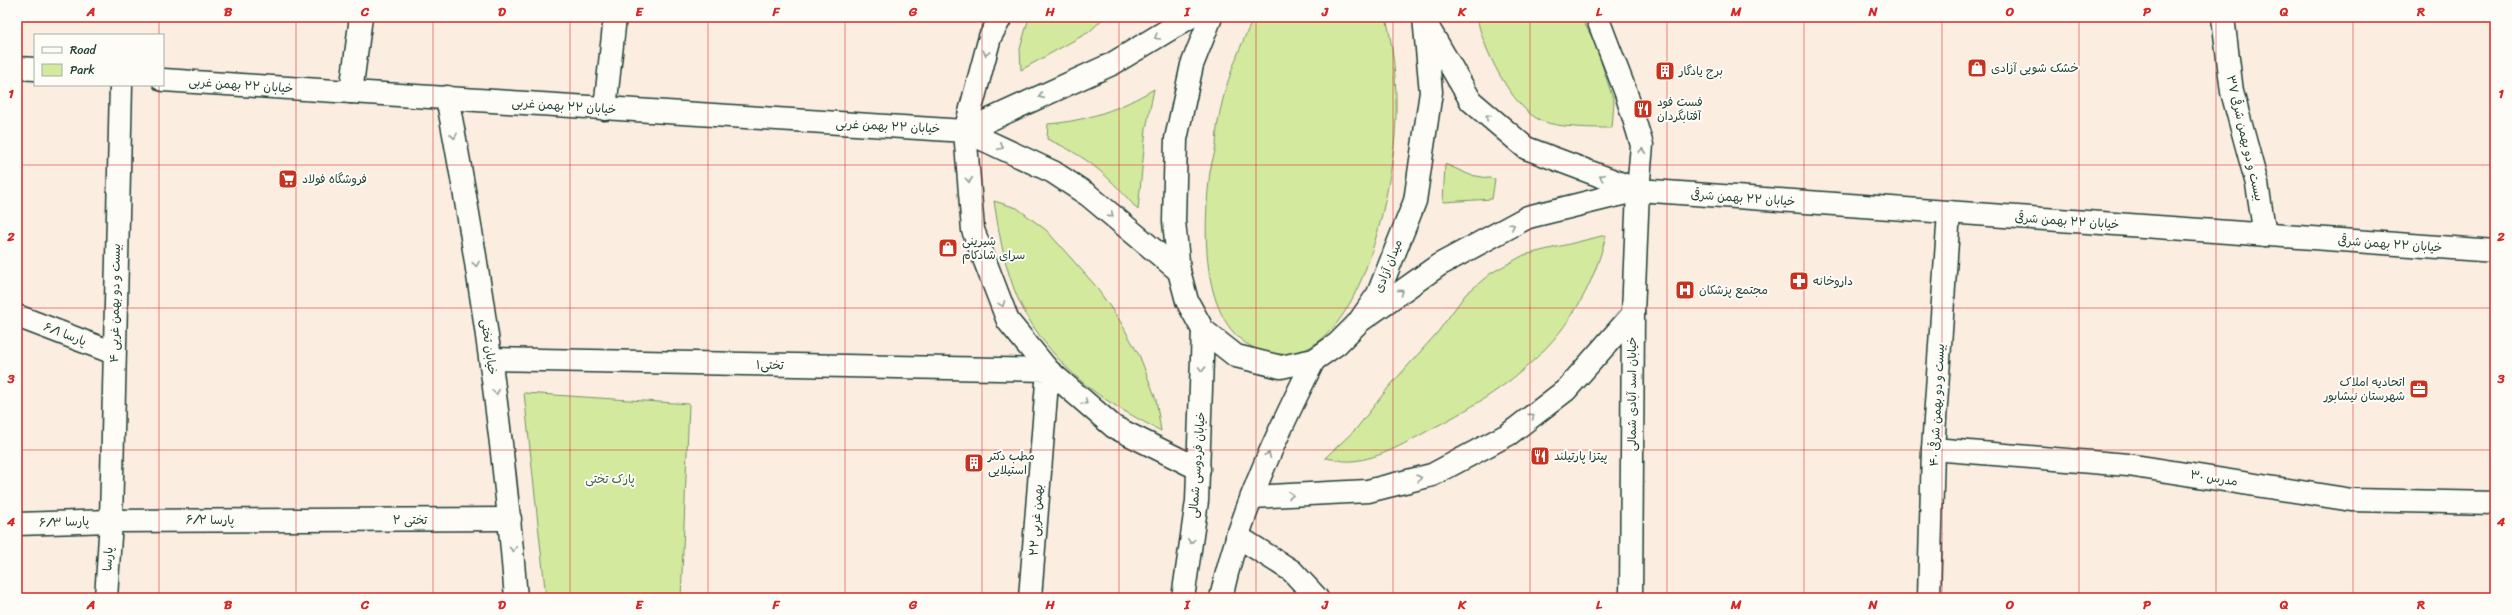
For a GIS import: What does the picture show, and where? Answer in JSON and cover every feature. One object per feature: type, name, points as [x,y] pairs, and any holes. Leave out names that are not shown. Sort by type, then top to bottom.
[{"type":"street","points":[[351,92],[360,17]]},
{"type":"street","points":[[605,109],[615,17]]},
{"type":"street","points":[[1001,17],[990,37],[965,131],[973,230],[1008,321],[1048,370],[1114,427],[1199,469]]},
{"type":"street","name":"خیابان ۲۲ بهمن غربی","points":[[965,131],[1112,64],[1190,17]]},
{"type":"street","name":"میدان آزادی","points":[[1211,17],[1192,65],[1176,138],[1174,221],[1179,271],[1187,301],[1203,330],[1236,356],[1281,367],[1314,360],[1337,344],[1358,323],[1378,294],[1415,200],[1431,92],[1424,20]]},
{"type":"street","name":"خیابان اسد آبادی شمالی","points":[[1597,17],[1626,93],[1642,145],[1638,190],[1633,314],[1631,598]]},
{"type":"street","name":"بیست و دو بهمن شرقی ۳۷","points":[[2223,17],[2232,92],[2257,184],[2266,235]]},
{"type":"street","name":"خیابان ۲۲ بهمن شرقی","points":[[1424,20],[1471,102],[1526,148],[1638,190],[2495,252]]},
{"type":"street","points":[[17,68],[34,69]]},
{"type":"street","name":"خیابان ۲۲ بهمن غربی","points":[[164,80],[965,131],[1053,172],[1088,196],[1179,271]]},
{"type":"street","name":"بیست و دو بهمن غربی ۴","points":[[111,521],[121,86]]},
{"type":"street","name":"خیابان تختی","points":[[447,97],[492,359],[510,519],[516,598]]},
{"type":"street","name":"خیابان ۲۲ بهمن شرقی","points":[[1358,323],[1439,265],[1528,217],[1638,190]]},
{"type":"street","name":"بیست و دو بهمن شرقی ۴۰","points":[[1929,598],[1933,449],[1949,212]]},
{"type":"street","points":[[1252,497],[1368,491],[1432,475],[1509,434],[1566,390],[1633,314]]},
{"type":"street","name":"پارسا ۶/۱","points":[[17,316],[114,353]]},
{"type":"street","name":"خیابان فردوسی شمالی","points":[[1183,598],[1197,501],[1203,330]]},
{"type":"street","name":"تختی۱","points":[[492,359],[1048,370]]},
{"type":"street","points":[[1220,598],[1237,536],[1252,497],[1284,420],[1314,360]]},
{"type":"street","name":"۲۲ بهمن غربی","points":[[1030,598],[1048,370]]},
{"type":"street","name":"مدرس ۳۰","points":[[1933,449],[2128,465],[2352,500],[2495,503]]},
{"type":"street","name":"تختی ۲","points":[[310,520],[510,519]]},
{"type":"street","name":"پارسا ۶/۲","points":[[111,521],[310,520]]},
{"type":"street","name":"پارسا ۶/۳","points":[[17,524],[111,521]]},
{"type":"street","name":"پارسا","points":[[106,598],[111,521]]},
{"type":"street","points":[[1237,536],[1292,570],[1317,598]]},
{"type":"green space","points":[[1029,17],[1105,17],[1089,32],[1021,70],[1020,49]]},
{"type":"green space","points":[[1254,17],[1386,17],[1392,46],[1396,91],[1396,121],[1392,162],[1377,233],[1365,270],[1349,304],[1329,332],[1305,350],[1276,354],[1250,346],[1231,330],[1219,307],[1211,281],[1207,252],[1206,223],[1208,196],[1217,128],[1224,95],[1232,69],[1242,42]]},
{"type":"green space","points":[[1477,17],[1581,17],[1595,43],[1614,102],[1612,128],[1557,125],[1542,121],[1531,114],[1520,104],[1500,76],[1485,44]]},
{"type":"green space","points":[[1154,89],[1146,129],[1138,210],[1097,168],[1075,153],[1047,139],[1048,124],[1076,120],[1103,113],[1142,96]]},
{"type":"green space","points":[[1445,164],[1470,175],[1495,179],[1492,199],[1443,202]]},
{"type":"green space","points":[[994,201],[1017,208],[1046,230],[1094,284],[1120,321],[1140,357],[1156,399],[1161,431],[1119,408],[1092,390],[1067,368],[1045,343],[1026,315],[1014,289],[1003,252]]},
{"type":"green space","points":[[1606,235],[1595,269],[1581,300],[1564,327],[1543,351],[1519,373],[1493,393],[1464,411],[1394,449],[1363,460],[1342,461],[1325,458],[1356,429],[1388,388],[1437,333],[1465,295],[1491,273],[1524,255]]},
{"type":"green space","name":"پارک تختی","points":[[524,393],[689,404],[681,598],[546,598]]},
{"type":"place","name":"خشک شویی آزادی","points":[[1977,68]]},
{"type":"place","name":"برج یادگار","points":[[1665,71]]},
{"type":"place","name":"فست فود آفتابگردان","points":[[1643,109]]},
{"type":"place","name":"فروشگاه فولاد","points":[[288,179]]},
{"type":"place","name":"شیرینی سرای شادکام","points":[[948,248]]},
{"type":"place","name":"داروخانه","points":[[1799,281]]},
{"type":"place","name":"مجتمع پزشکان","points":[[1685,290]]},
{"type":"place","name":"اتحادیه املاک شهرستان نیشابور","points":[[2419,389]]},
{"type":"place","name":"پیتزا پارتیلند","points":[[1540,456]]},
{"type":"place","name":"مطب دکتر استیلایی","points":[[974,463]]}]
